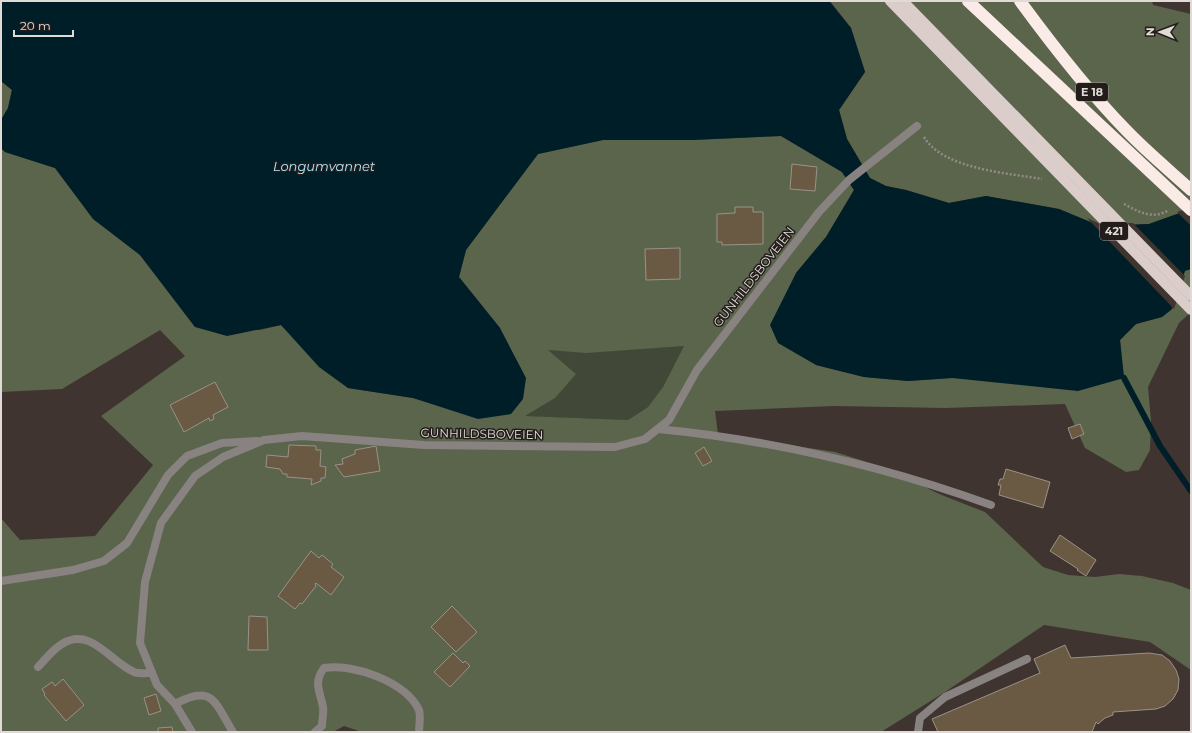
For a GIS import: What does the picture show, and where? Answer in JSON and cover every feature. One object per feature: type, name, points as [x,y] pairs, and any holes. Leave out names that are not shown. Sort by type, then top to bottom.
[{"type":"highway","name":"E 18","points":[[968,1],[1191,210]]},
{"type":"highway","name":"E 18","points":[[1020,1],[1048,39],[1103,105],[1127,131],[1191,190]]},
{"type":"main road","name":"421","points":[[890,1],[1191,296]]},
{"type":"main road","name":"421","points":[[903,1],[1191,310]]},
{"type":"street","name":"GUNHILDSBOVEIEN","points":[[192,732],[176,704],[157,685],[140,643],[145,582],[161,523],[195,476],[223,457],[264,440],[302,436],[424,445],[615,447],[645,439],[669,420],[697,370],[819,212],[849,180],[868,163],[917,126]]},
{"type":"street","points":[[658,429],[702,433],[792,448],[873,467],[949,490],[991,505]]},
{"type":"street","points":[[1,582],[73,570],[104,561],[127,543],[168,475],[187,456],[222,442],[264,440]]},
{"type":"street","points":[[38,667],[61,644],[75,638],[96,644],[114,660],[134,673],[152,673]]},
{"type":"street","points":[[918,732],[920,718],[944,697],[1027,659]]},
{"type":"street","points":[[315,732],[322,726],[323,709],[318,687],[318,676],[324,668],[336,666],[358,670],[389,682],[413,700],[420,712],[419,732]]},
{"type":"street","points":[[176,704],[190,696],[201,694],[212,698],[234,732]]},
{"type":"green space","points":[[830,1],[1152,1],[1153,5],[1191,14],[1191,209],[1149,224],[1100,226],[1059,209],[986,196],[949,203],[906,190],[886,186],[870,178],[847,139],[839,110],[865,72],[851,28]]},
{"type":"green space","points":[[1,81],[12,90],[8,108],[1,120]]},
{"type":"green space","points":[[781,136],[842,172],[854,190],[826,237],[796,273],[816,365],[864,377],[908,381],[952,378],[1124,378],[1120,340],[1136,324],[1162,317],[1172,309],[1185,270],[1191,269],[1191,312],[1179,323],[1148,387],[1151,421],[1150,450],[1139,470],[1126,472],[1085,448],[1065,404],[946,408],[834,406],[715,411],[718,434],[835,452],[890,469],[939,494],[985,512],[1043,567],[1068,575],[1095,577],[1119,574],[1142,576],[1173,583],[1191,590],[1191,670],[1150,642],[1044,625],[945,692],[881,732],[362,732],[344,726],[333,732],[1,732],[1,518],[20,540],[95,536],[153,465],[101,416],[185,356],[160,330],[62,389],[1,392],[1,148],[5,152],[55,168],[93,218],[140,255],[195,327],[260,330],[281,325],[348,388],[413,398],[446,407],[500,328],[459,277],[466,250],[538,154],[603,140],[692,140]],"holes":[[[684,346],[663,387],[648,407],[628,420],[525,416],[555,398],[576,374],[548,350],[586,353]]]},
{"type":"green space","points":[[684,346],[663,387],[648,407],[628,420],[524,416],[555,398],[548,350],[586,352]]},
{"type":"water","name":"Longumvannet","points":[[1,1],[829,1],[851,28],[865,72],[839,110],[847,139],[870,178],[886,186],[906,190],[949,203],[986,196],[1059,209],[1100,226],[1149,224],[1191,209],[1191,269],[1185,271],[1172,309],[1162,317],[1136,324],[1120,340],[1124,378],[1078,391],[952,378],[908,381],[864,377],[816,365],[778,343],[770,325],[796,273],[826,237],[854,190],[842,172],[781,136],[692,140],[603,140],[538,154],[466,250],[459,277],[500,328],[526,378],[523,399],[511,414],[478,419],[413,398],[348,388],[319,367],[281,325],[227,336],[195,327],[140,255],[93,219],[55,168],[5,152],[1,148],[1,120],[8,108],[12,90],[1,81]]},
{"type":"pier","points":[[1191,207],[1191,226],[1177,212]]},
{"type":"pier","points":[[1087,218],[1100,224],[1133,223],[1185,276],[1174,309]]},
{"type":"building","points":[[792,164],[817,167],[815,191],[790,189]]},
{"type":"building","points":[[735,207],[753,207],[753,212],[763,212],[763,244],[722,245],[722,242],[717,242],[717,214],[735,213]]},
{"type":"building","points":[[680,248],[680,279],[646,280],[645,249]]},
{"type":"building","points":[[215,382],[228,407],[213,415],[214,419],[210,421],[209,418],[184,432],[170,405]]},
{"type":"building","points":[[1080,424],[1084,434],[1072,439],[1068,428]]},
{"type":"building","points":[[289,445],[316,446],[316,450],[321,450],[320,466],[326,467],[325,478],[321,478],[321,481],[311,485],[312,479],[287,477],[287,474],[283,474],[280,469],[266,467],[267,455],[288,457]]},
{"type":"building","points":[[376,446],[380,471],[344,477],[335,465],[343,464],[342,459],[355,454],[355,450]]},
{"type":"building","points":[[704,447],[712,461],[703,466],[695,453]]},
{"type":"building","points":[[1006,469],[1050,482],[1043,508],[999,495],[1001,485],[998,485],[1000,479],[1003,479]]},
{"type":"building","points":[[1060,535],[1096,560],[1086,576],[1050,551]]},
{"type":"building","points":[[311,551],[319,558],[322,555],[333,564],[331,567],[344,577],[331,595],[316,583],[316,586],[302,604],[300,603],[295,609],[278,596]]},
{"type":"building","points":[[452,606],[477,632],[456,652],[431,627]]},
{"type":"building","points":[[249,616],[267,617],[268,650],[248,650]]},
{"type":"building","points":[[1065,645],[1071,658],[1149,653],[1162,655],[1170,661],[1176,670],[1179,679],[1178,690],[1173,699],[1165,706],[1156,709],[1113,712],[1113,715],[1105,718],[1098,724],[1096,722],[1092,732],[938,732],[932,719],[1040,673],[1034,659]]},
{"type":"building","points":[[453,653],[463,663],[465,661],[470,666],[450,687],[434,672]]},
{"type":"building","points":[[63,679],[84,705],[66,721],[44,695],[45,694],[42,689],[52,682],[55,686]]},
{"type":"building","points":[[156,694],[161,711],[149,715],[144,698]]},
{"type":"building","points":[[172,727],[173,732],[158,732],[158,728]]},
{"type":"waterway","points":[[1124,378],[1160,446],[1191,491]]}]
